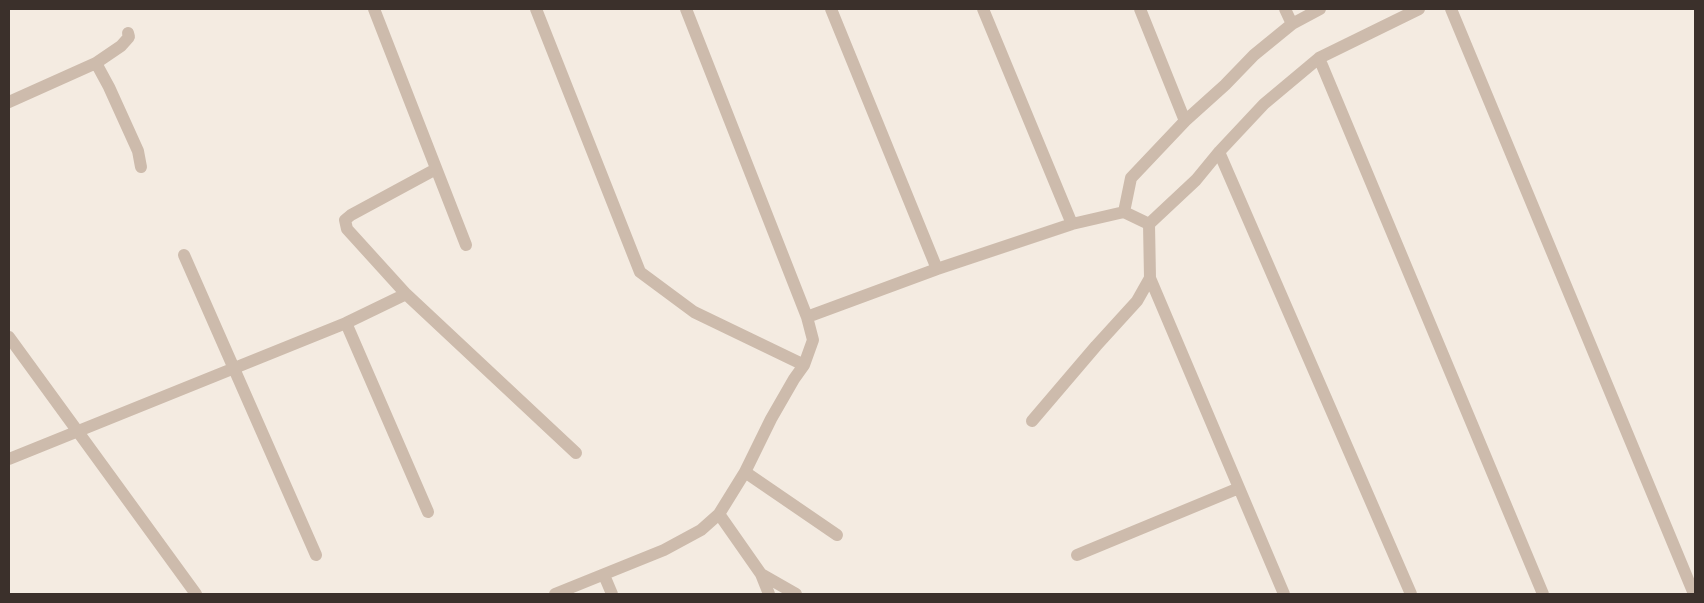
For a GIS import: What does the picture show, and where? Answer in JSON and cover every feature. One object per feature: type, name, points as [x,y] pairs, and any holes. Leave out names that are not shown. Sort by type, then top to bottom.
[{"type":"street","points":[[374,9],[466,245]]},
{"type":"street","points":[[536,9],[640,272],[694,312],[804,365]]},
{"type":"street","points":[[556,594],[664,550],[701,530],[719,514],[745,472],[771,419],[804,365],[813,340],[807,317],[686,9]]},
{"type":"street","points":[[831,9],[937,269]]},
{"type":"street","points":[[983,9],[1072,224]]},
{"type":"street","points":[[1140,9],[1185,121]]},
{"type":"street","points":[[1285,9],[1292,24]]},
{"type":"street","points":[[1124,212],[1131,178],[1185,121],[1225,85],[1254,55],[1292,24],[1320,9]]},
{"type":"street","points":[[1284,594],[1150,278],[1150,224],[1196,180],[1219,152],[1264,104],[1319,58],[1419,9]]},
{"type":"street","points":[[1452,9],[1694,594]]},
{"type":"street","points":[[9,102],[96,63],[121,46],[130,37],[128,33]]},
{"type":"street","points":[[1319,58],[1543,594]]},
{"type":"street","points":[[96,63],[110,87],[138,151],[141,167]]},
{"type":"street","points":[[1219,152],[1411,594]]},
{"type":"street","points":[[436,169],[345,220],[347,229],[406,294],[576,453]]},
{"type":"street","points":[[807,317],[937,269],[1072,224],[1124,212],[1150,224]]},
{"type":"street","points":[[184,255],[316,555]]},
{"type":"street","points":[[1032,421],[1137,301],[1150,278]]},
{"type":"street","points":[[9,459],[76,430],[234,369],[346,323],[406,294]]},
{"type":"street","points":[[346,323],[428,512]]},
{"type":"street","points":[[9,337],[196,594]]},
{"type":"street","points":[[745,472],[837,534]]},
{"type":"street","points":[[1077,555],[1239,488]]},
{"type":"street","points":[[719,514],[761,574],[769,594]]},
{"type":"street","points":[[761,574],[796,594]]},
{"type":"street","points":[[604,575],[612,594]]}]
